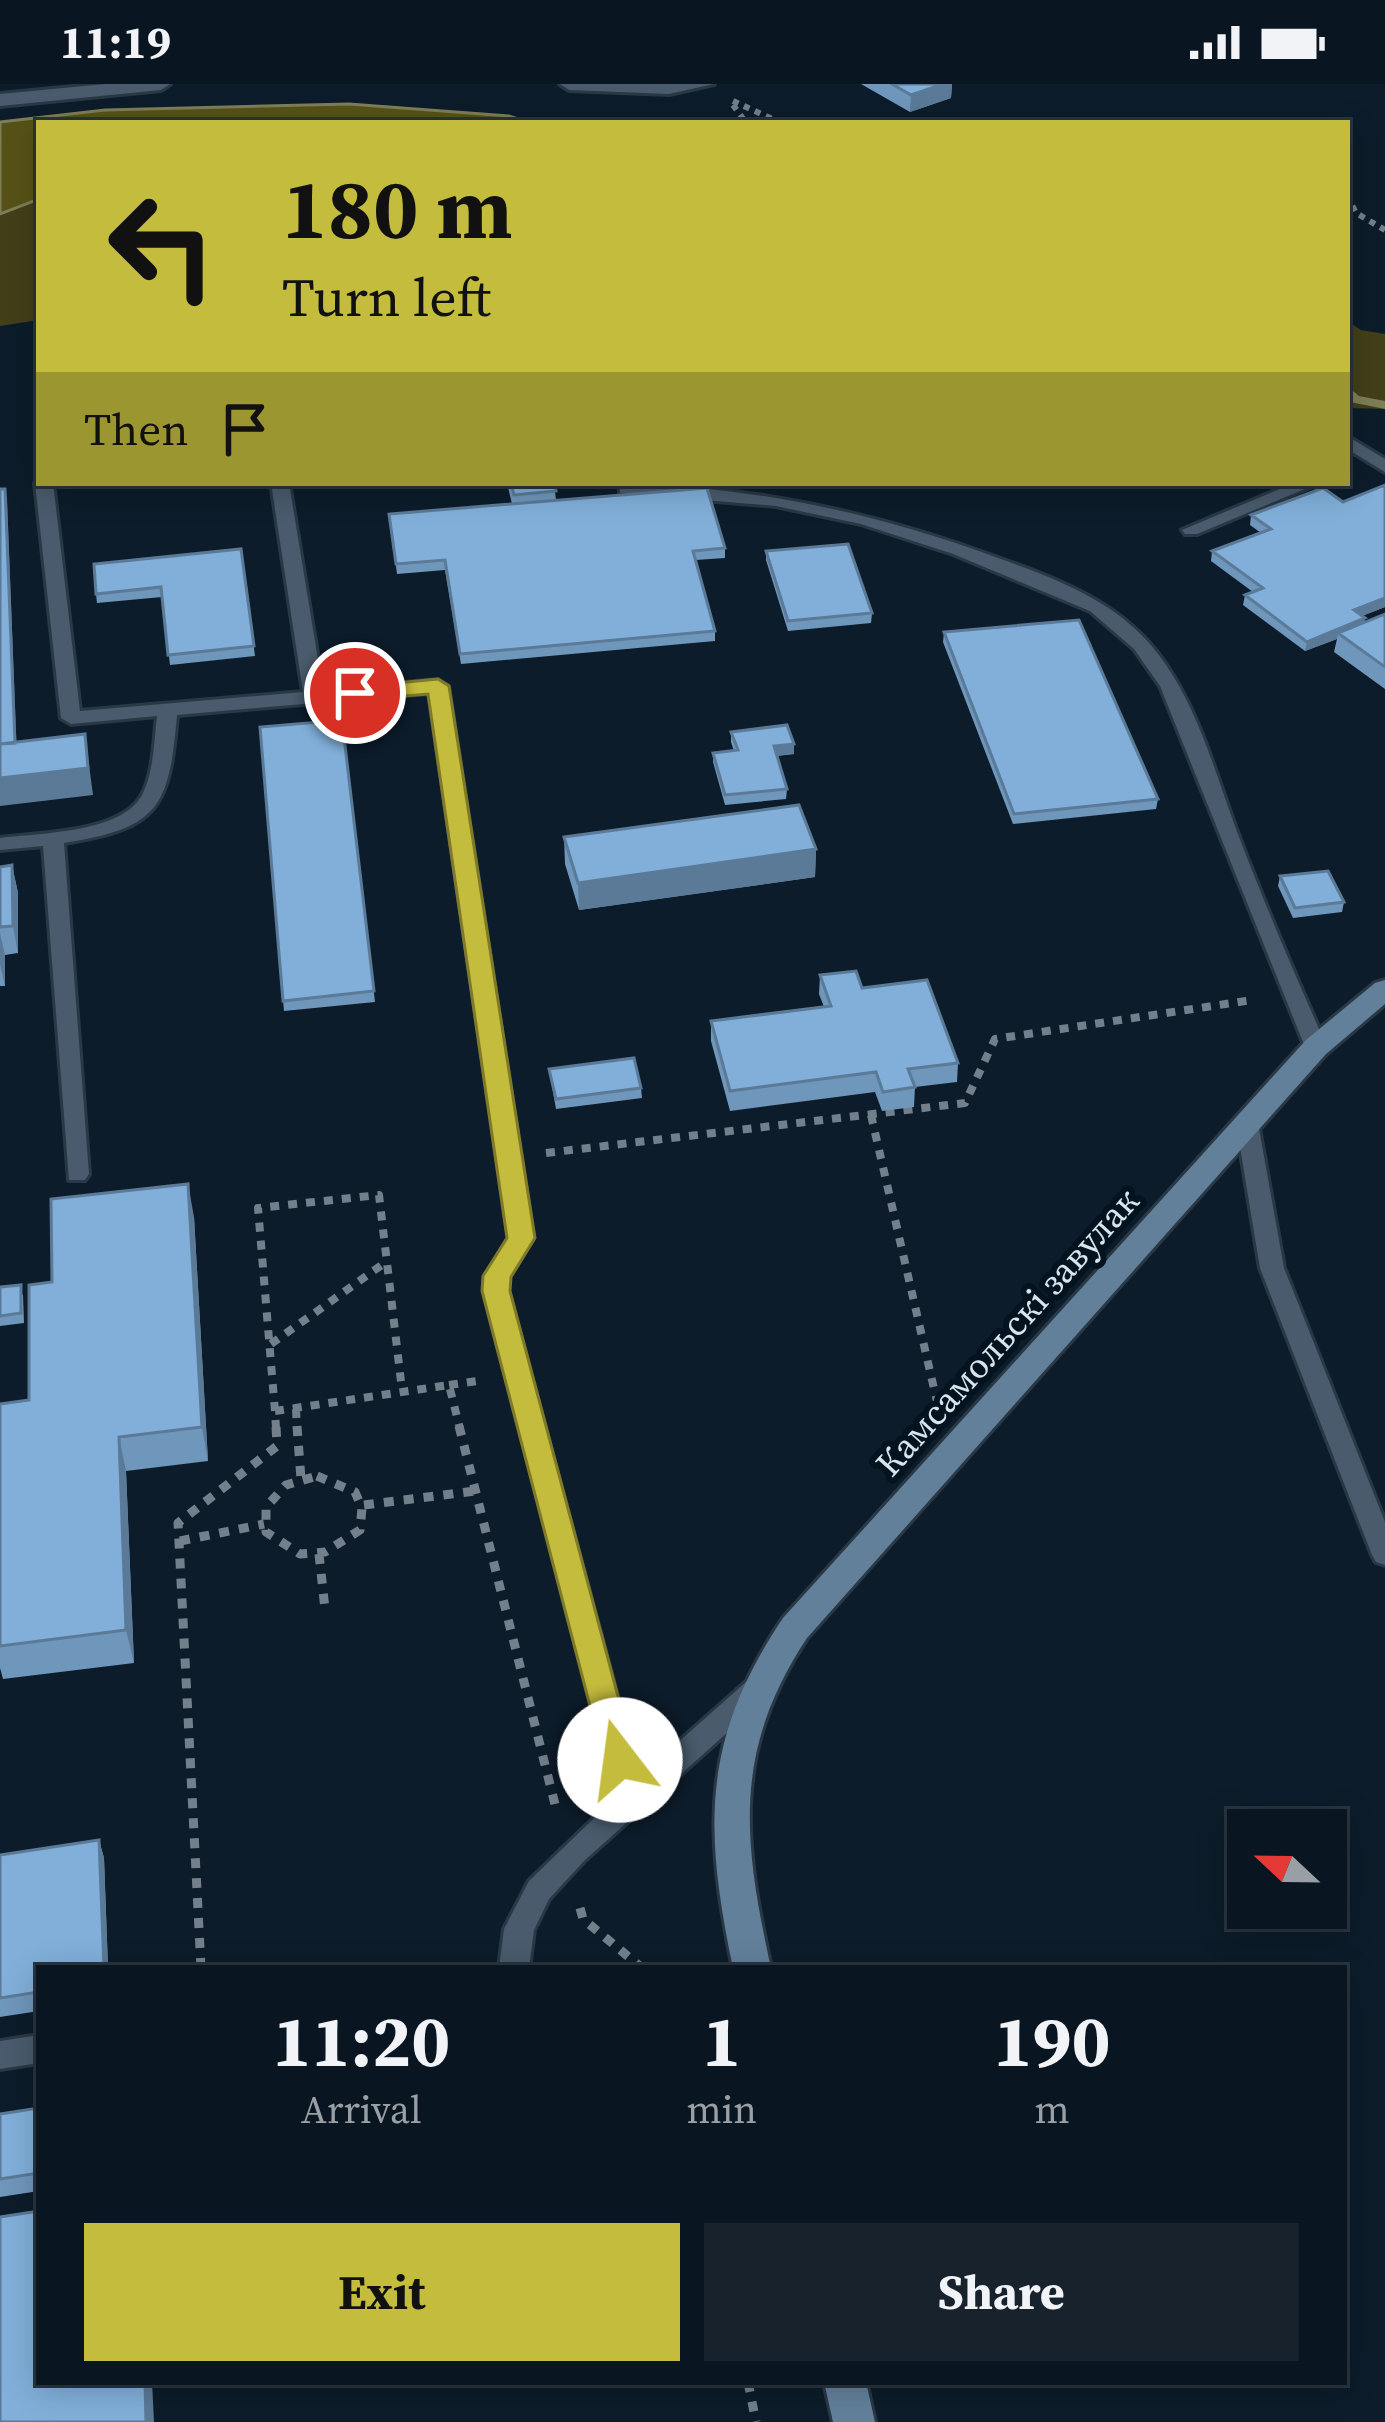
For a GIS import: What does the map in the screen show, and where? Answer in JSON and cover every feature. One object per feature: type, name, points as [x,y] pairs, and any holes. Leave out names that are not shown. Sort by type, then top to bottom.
[{"type":"street","points":[[0,100],[160,84]]},
{"type":"street","points":[[569,84],[669,88],[705,84]]},
{"type":"street","name":"Камсамольскі завулак","points":[[751,1965],[730,1838],[735,1760],[756,1690],[795,1628],[1316,1047],[1385,989]]},
{"type":"street","points":[[846,2385],[854,2422]]},
{"type":"lane","points":[[1350,443],[1379,463]]},
{"type":"lane","points":[[44,486],[71,718],[438,686],[521,1238],[497,1276],[496,1291],[631,1802]]},
{"type":"lane","points":[[280,486],[314,697]]},
{"type":"lane","points":[[1191,530],[1302,486]]},
{"type":"lane","points":[[626,490],[715,490],[827,508],[935,540],[1096,602],[1142,646],[1176,698],[1316,1047]]},
{"type":"lane","points":[[0,844],[111,830],[134,819],[163,776],[167,710]]},
{"type":"lane","points":[[53,838],[77,1174]]},
{"type":"lane","points":[[1247,1123],[1272,1268],[1385,1555]]},
{"type":"lane","points":[[514,1965],[518,1929],[539,1890],[756,1690]]},
{"type":"lane","points":[[0,2055],[36,2049]]},
{"type":"path","points":[[730,99],[775,120]]},
{"type":"path","points":[[1350,201],[1356,213],[1385,230]]},
{"type":"path","points":[[509,1157],[965,1103],[995,1039],[1292,994]]},
{"type":"path","points":[[871,1115],[949,1456]]},
{"type":"path","points":[[202,1965],[178,1523],[277,1446],[258,1208],[379,1195],[402,1390]]},
{"type":"path","points":[[270,1344],[386,1261]]},
{"type":"path","points":[[275,1411],[449,1385],[584,1919],[638,1965]]},
{"type":"path","points":[[296,1408],[302,1479]]},
{"type":"path","points":[[334,1478],[358,1493],[364,1505],[359,1530],[336,1550],[319,1554],[287,1551],[274,1543],[264,1524],[266,1507],[274,1495],[302,1479],[334,1478]]},
{"type":"path","points":[[364,1505],[475,1491]]},
{"type":"path","points":[[180,1541],[264,1524]]},
{"type":"path","points":[[319,1554],[325,1610]]},
{"type":"path","points":[[749,2385],[756,2422]]},
{"type":"shaded area","points":[[349,104],[521,120],[36,120],[36,200],[0,214],[0,122],[105,110]]},
{"type":"shaded area","points":[[36,200],[36,320],[0,326],[0,214]]},
{"type":"shaded area","points":[[1350,323],[1385,334],[1385,409],[1350,408]]},
{"type":"building","points":[[892,84],[943,84],[911,95]]},
{"type":"building","points":[[1385,485],[1385,598],[1354,610],[1365,618],[1307,642],[1245,595],[1263,588],[1212,551],[1271,529],[1251,515],[1323,488],[1343,502]]},
{"type":"building","points":[[512,486],[555,486],[556,491],[514,495]]},
{"type":"building","points":[[707,488],[725,548],[693,551],[715,631],[460,654],[445,560],[396,564],[389,514]]},
{"type":"building","points":[[0,489],[5,489],[15,743],[0,744]]},
{"type":"building","points":[[848,544],[872,613],[788,621],[766,551]]},
{"type":"building","points":[[241,549],[254,646],[168,655],[161,587],[96,594],[94,564]]},
{"type":"building","points":[[1385,614],[1385,667],[1338,633]]},
{"type":"building","points":[[1079,620],[1158,799],[1014,814],[944,632]]},
{"type":"building","points":[[342,720],[374,991],[283,1001],[260,727]]},
{"type":"building","points":[[787,725],[794,744],[774,746],[787,789],[725,795],[713,753],[738,750],[731,732]]},
{"type":"building","points":[[85,734],[88,768],[0,778],[0,744]]},
{"type":"building","points":[[799,805],[816,849],[578,883],[564,837]]},
{"type":"building","points":[[12,865],[13,926],[0,927],[0,867]]},
{"type":"building","points":[[1328,871],[1344,902],[1295,908],[1280,876]]},
{"type":"building","points":[[856,971],[862,988],[927,980],[958,1063],[908,1069],[915,1087],[883,1092],[876,1072],[730,1091],[711,1021],[831,1006],[820,975]]},
{"type":"building","points":[[634,1058],[641,1088],[556,1099],[549,1069]]},
{"type":"building","points":[[188,1184],[202,1427],[119,1437],[126,1630],[0,1646],[0,1404],[29,1400],[29,1285],[52,1282],[51,1199]]},
{"type":"building","points":[[21,1285],[21,1313],[0,1316],[0,1287]]},
{"type":"building","points":[[99,1840],[104,1965],[36,1965],[36,1992],[0,1998],[0,1855]]},
{"type":"building","points":[[36,2108],[36,2173],[0,2179],[0,2114]]},
{"type":"building","points":[[36,2211],[36,2385],[145,2385],[146,2422],[0,2422],[0,2217]]},
{"type":"waterway","points":[[1350,393],[1355,399],[1385,405]]},
{"type":"route","points":[[355,693],[438,686],[521,1238],[497,1276],[496,1291],[620,1760]]}]
